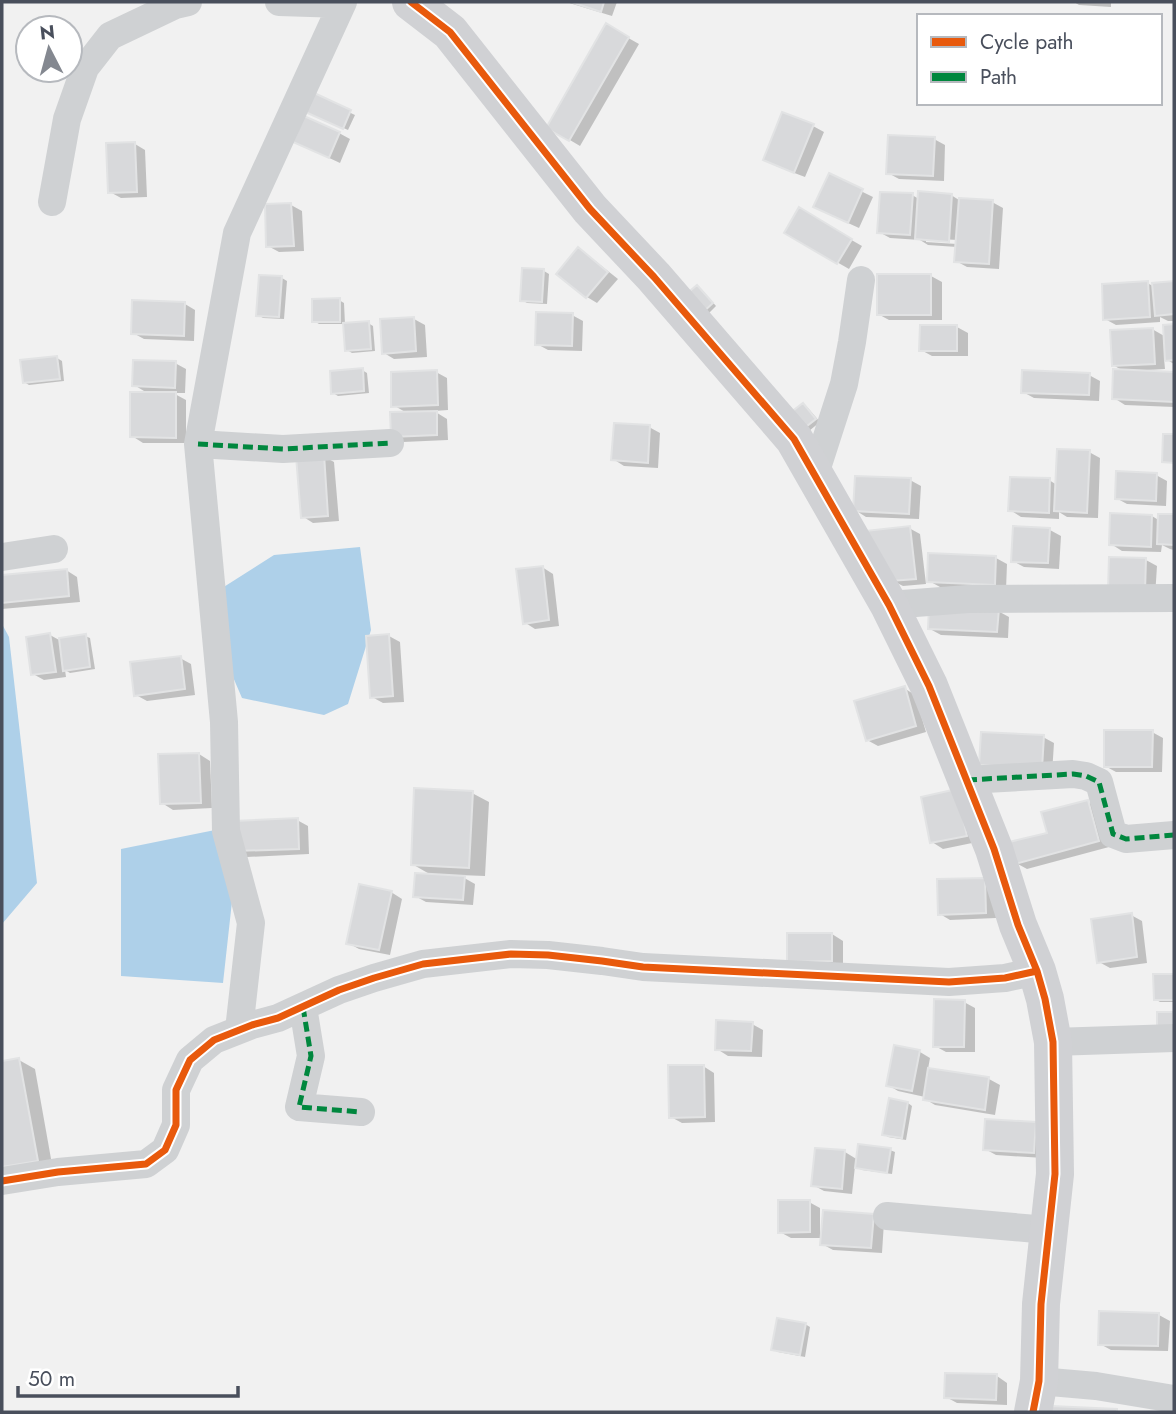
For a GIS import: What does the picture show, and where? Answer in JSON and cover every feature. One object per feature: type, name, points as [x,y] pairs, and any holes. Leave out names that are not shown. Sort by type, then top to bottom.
[{"type":"street","points":[[52,202],[67,119],[85,68],[110,36],[175,5],[188,2]]},
{"type":"street","points":[[239,1030],[251,923],[226,831],[224,722],[198,444],[237,233],[342,3],[279,2]]},
{"type":"street","points":[[417,4],[450,32],[590,209],[786,430],[815,474],[889,605],[929,686],[994,849],[1018,925],[1037,971],[1053,1042],[1055,1174],[1041,1304],[1036,1397],[1096,1386],[1174,1399]]},
{"type":"street","points":[[815,474],[844,383],[861,280]]},
{"type":"street","points":[[198,444],[283,449],[390,443]]},
{"type":"street","points":[[2,556],[54,549]]},
{"type":"street","points":[[889,605],[968,599],[1174,598]]},
{"type":"street","points":[[967,780],[1073,774],[1086,776],[1099,782],[1113,834],[1126,839],[1174,835]]},
{"type":"street","points":[[2,1181],[58,1172],[146,1164],[165,1150],[176,1125],[176,1090],[190,1060],[214,1040],[278,1018],[339,990],[423,964],[511,954],[548,955],[643,967],[948,982],[1005,978],[1037,971]]},
{"type":"street","points":[[303,1007],[311,1056],[299,1107],[361,1112]]},
{"type":"street","points":[[1053,1042],[1174,1038]]},
{"type":"street","points":[[887,1216],[1048,1230]]},
{"type":"water","points":[[360,547],[371,630],[348,704],[324,715],[242,698],[211,626],[208,597],[274,555]]},
{"type":"water","points":[[2,624],[9,637],[37,883],[2,924]]},
{"type":"water","points":[[220,829],[238,847],[223,983],[121,976],[121,849]]},
{"type":"building","points":[[571,2],[604,2],[601,12]]},
{"type":"building","points":[[606,23],[629,37],[569,141],[546,128]]},
{"type":"building","points":[[312,92],[351,110],[343,129],[303,111]]},
{"type":"building","points":[[782,112],[814,124],[794,173],[763,160]]},
{"type":"building","points":[[304,116],[340,132],[329,158],[293,142]]},
{"type":"building","points":[[888,135],[935,137],[933,176],[886,174]]},
{"type":"building","points":[[135,142],[137,192],[108,193],[106,143]]},
{"type":"building","points":[[829,173],[863,189],[848,223],[813,207]]},
{"type":"building","points":[[918,191],[952,194],[949,242],[915,239]]},
{"type":"building","points":[[880,192],[913,193],[910,235],[877,233]]},
{"type":"building","points":[[959,198],[993,200],[989,264],[954,262]]},
{"type":"building","points":[[291,203],[294,246],[266,247],[265,204]]},
{"type":"building","points":[[799,207],[852,239],[837,264],[784,233]]},
{"type":"building","points":[[578,247],[608,272],[586,298],[556,274]]},
{"type":"building","points":[[522,268],[544,269],[542,302],[520,301]]},
{"type":"building","points":[[877,274],[931,274],[931,315],[877,315]]},
{"type":"building","points":[[259,275],[282,276],[279,317],[256,316]]},
{"type":"building","points":[[1148,281],[1150,317],[1103,320],[1102,284]]},
{"type":"building","points":[[1174,281],[1174,314],[1155,316],[1152,283]]},
{"type":"building","points":[[697,285],[713,303],[701,314],[684,296]]},
{"type":"building","points":[[340,298],[340,322],[312,322],[312,299]]},
{"type":"building","points":[[132,300],[185,302],[184,336],[131,334]]},
{"type":"building","points":[[536,312],[573,313],[572,346],[535,345]]},
{"type":"building","points":[[414,317],[416,351],[382,354],[380,319]]},
{"type":"building","points":[[369,321],[371,349],[345,351],[343,323]]},
{"type":"building","points":[[1174,324],[1174,360],[1165,361],[1163,325]]},
{"type":"building","points":[[920,325],[957,325],[957,351],[919,351]]},
{"type":"building","points":[[1153,328],[1155,364],[1112,366],[1110,330]]},
{"type":"building","points":[[57,356],[60,379],[23,383],[20,360]]},
{"type":"building","points":[[133,360],[176,361],[175,388],[132,386]]},
{"type":"building","points":[[363,368],[364,391],[331,394],[330,371]]},
{"type":"building","points":[[1113,369],[1174,372],[1174,402],[1112,399]]},
{"type":"building","points":[[437,370],[438,405],[391,407],[391,372]]},
{"type":"building","points":[[1022,370],[1090,373],[1089,395],[1021,393]]},
{"type":"building","points":[[130,392],[176,392],[176,438],[130,437]]},
{"type":"building","points":[[803,403],[816,419],[803,429],[790,413]]},
{"type":"building","points":[[437,411],[437,435],[391,437],[390,412]]},
{"type":"building","points":[[614,423],[650,425],[648,463],[611,460]]},
{"type":"building","points":[[1163,434],[1174,434],[1174,463],[1162,462]]},
{"type":"building","points":[[1057,449],[1090,450],[1087,513],[1054,511]]},
{"type":"building","points":[[324,454],[328,516],[301,518],[296,456]]},
{"type":"building","points":[[1116,471],[1157,473],[1156,501],[1115,499]]},
{"type":"building","points":[[855,476],[911,478],[909,514],[853,511]]},
{"type":"building","points":[[1010,477],[1050,478],[1049,513],[1008,511]]},
{"type":"building","points":[[1110,513],[1152,515],[1151,547],[1109,545]]},
{"type":"building","points":[[1158,514],[1174,514],[1174,545],[1157,544]]},
{"type":"building","points":[[910,526],[916,579],[890,581],[865,531]]},
{"type":"building","points":[[1013,526],[1050,528],[1048,563],[1011,562]]},
{"type":"building","points":[[928,553],[996,556],[995,585],[927,582]]},
{"type":"building","points":[[1109,557],[1146,558],[1145,592],[1108,590]]},
{"type":"building","points":[[543,566],[549,620],[523,624],[516,569]]},
{"type":"building","points":[[67,569],[69,596],[2,603],[2,575]]},
{"type":"building","points":[[929,606],[999,609],[997,632],[928,629]]},
{"type":"building","points":[[50,633],[56,672],[31,675],[26,637]]},
{"type":"building","points":[[86,634],[90,667],[63,671],[59,638]]},
{"type":"building","points":[[389,634],[393,696],[370,698],[366,636]]},
{"type":"building","points":[[181,656],[185,689],[134,696],[130,662]]},
{"type":"building","points":[[905,686],[916,726],[866,741],[854,701]]},
{"type":"building","points":[[1104,730],[1153,730],[1152,767],[1104,767]]},
{"type":"building","points":[[981,732],[1044,735],[1042,769],[979,765]]},
{"type":"building","points":[[199,753],[201,803],[160,804],[158,754]]},
{"type":"building","points":[[414,788],[473,791],[469,868],[411,865]]},
{"type":"building","points":[[957,789],[967,836],[930,843],[921,797]]},
{"type":"building","points":[[1088,800],[1099,841],[1015,864],[1009,842],[1047,833],[1041,812]]},
{"type":"building","points":[[298,818],[299,849],[234,851],[233,821]]},
{"type":"building","points":[[415,873],[465,876],[463,900],[413,897]]},
{"type":"building","points":[[985,878],[986,913],[938,915],[937,879]]},
{"type":"building","points":[[359,884],[392,891],[379,950],[346,944]]},
{"type":"building","points":[[1132,913],[1137,957],[1097,963],[1091,919]]},
{"type":"building","points":[[787,933],[832,933],[832,961],[787,962]]},
{"type":"building","points":[[1153,974],[1174,974],[1174,1000],[1154,1000]]},
{"type":"building","points":[[934,999],[965,1000],[964,1047],[933,1047]]},
{"type":"building","points":[[1157,1012],[1173,1012],[1173,1036],[1157,1036]]},
{"type":"building","points":[[716,1020],[753,1022],[751,1051],[715,1050]]},
{"type":"building","points":[[894,1045],[920,1050],[912,1091],[886,1086]]},
{"type":"building","points":[[19,1058],[38,1161],[2,1167],[2,1061]]},
{"type":"building","points":[[668,1065],[704,1065],[705,1117],[669,1118]]},
{"type":"building","points":[[928,1068],[989,1077],[985,1110],[923,1100]]},
{"type":"building","points":[[889,1098],[908,1102],[902,1138],[882,1135]]},
{"type":"building","points":[[985,1119],[1036,1122],[1034,1153],[983,1150]]},
{"type":"building","points":[[858,1144],[891,1148],[887,1173],[855,1168]]},
{"type":"building","points":[[815,1148],[845,1150],[842,1189],[811,1186]]},
{"type":"building","points":[[778,1200],[810,1200],[810,1232],[778,1233]]},
{"type":"building","points":[[823,1210],[874,1214],[871,1248],[820,1245]]},
{"type":"building","points":[[1099,1311],[1159,1313],[1158,1346],[1098,1345]]},
{"type":"building","points":[[777,1318],[806,1323],[800,1355],[771,1350]]},
{"type":"building","points":[[945,1373],[997,1374],[996,1400],[944,1398]]},
{"type":"building","points":[[1051,1406],[1117,1409],[1117,1412],[1051,1412]]},
{"type":"marked path","points":[[198,444],[283,449],[390,443]]},
{"type":"marked path","points":[[967,780],[1073,774],[1086,776],[1099,782],[1113,834],[1126,839],[1174,835]]},
{"type":"marked path","points":[[303,1007],[311,1056],[299,1107],[361,1112]]},
{"type":"cycle path","points":[[411,2],[450,32],[590,209],[654,277],[794,439],[889,605],[929,686],[994,849],[1018,925],[1037,971],[1053,1042],[1055,1174],[1041,1304],[1039,1381],[1033,1412]]},
{"type":"cycle path","points":[[2,1181],[58,1172],[146,1164],[165,1150],[176,1125],[176,1090],[190,1060],[214,1040],[278,1018],[339,990],[423,964],[511,954],[548,955],[643,967],[949,982],[1005,978],[1037,971]]}]
